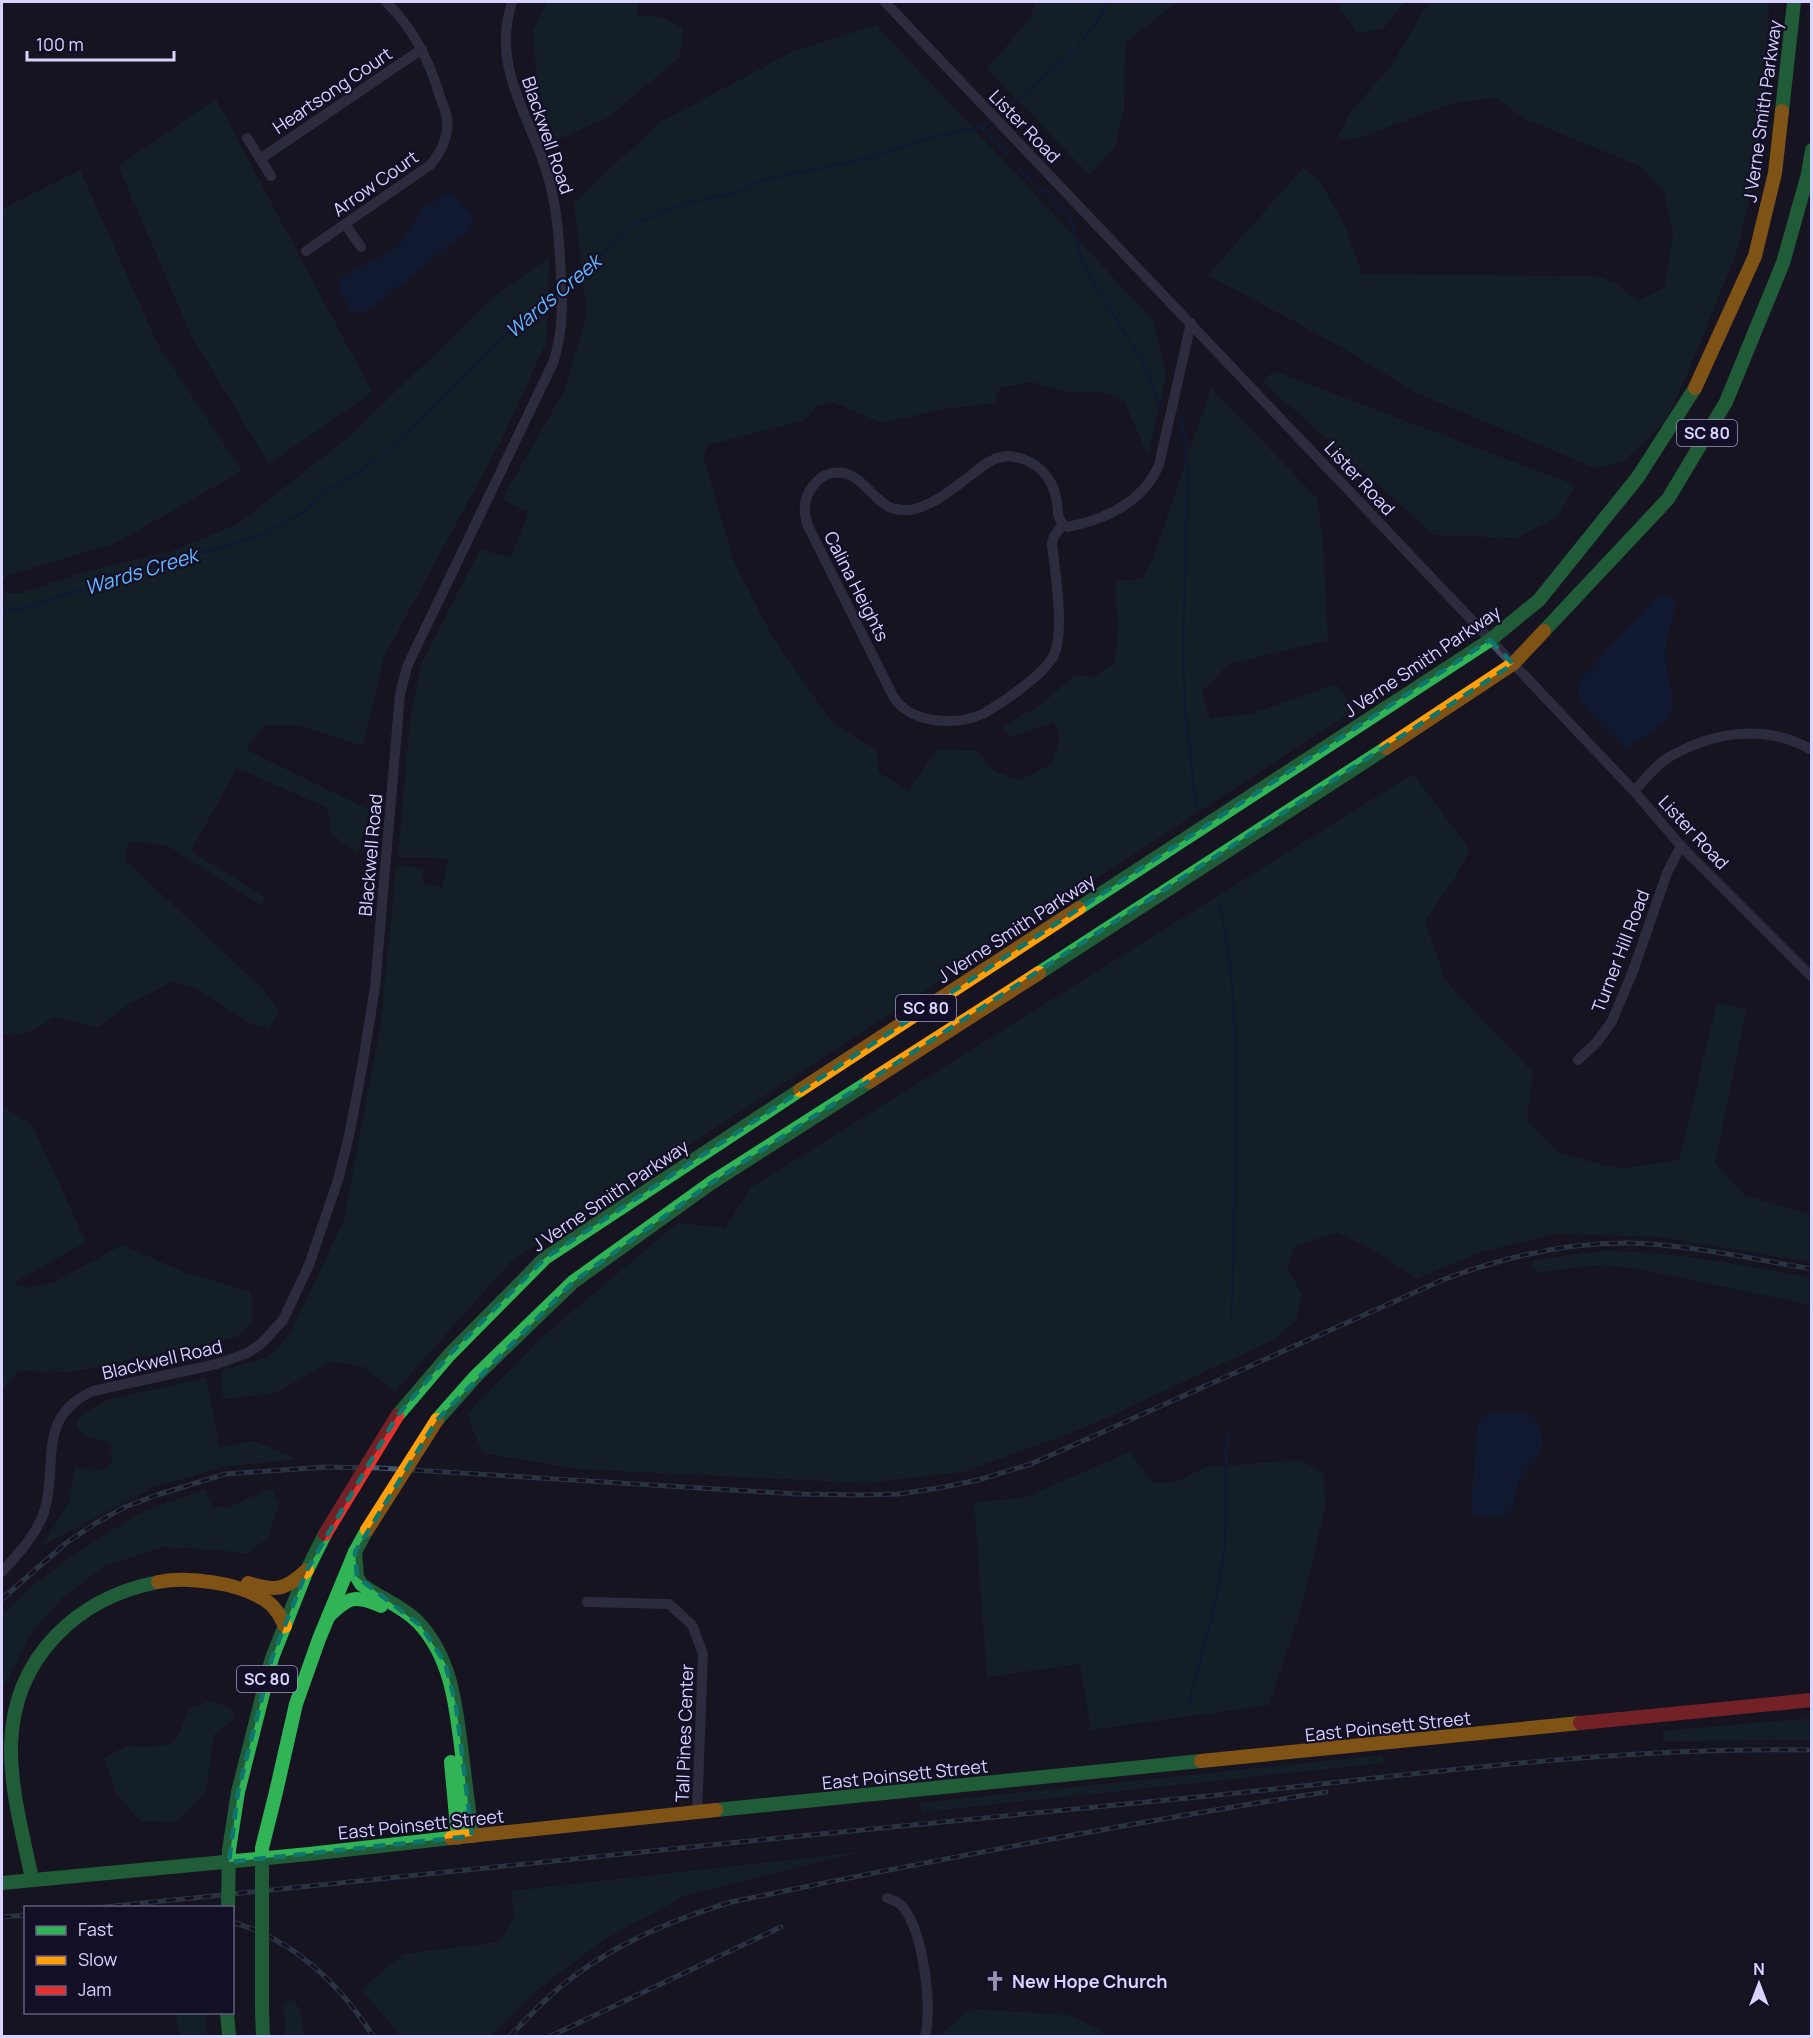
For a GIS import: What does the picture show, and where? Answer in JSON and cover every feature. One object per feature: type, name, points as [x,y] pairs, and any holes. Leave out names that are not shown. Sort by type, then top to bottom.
[{"type":"main road","name":"J Verne Smith Parkway","points":[[228,1906],[229,1850],[238,1792],[272,1658],[307,1570],[325,1534],[397,1416],[449,1355],[545,1258],[1490,640],[1539,600],[1638,477],[1693,393],[1755,256],[1775,173],[1794,2]]},
{"type":"main road","name":"SC 80","points":[[263,2037],[262,1848],[296,1704],[355,1552],[437,1420],[476,1376],[573,1282],[711,1184],[1259,832],[1513,664],[1668,499],[1726,402],[1784,263],[1808,174],[1812,150]]},
{"type":"main road","points":[[355,1552],[357,1577],[361,1584],[409,1614],[435,1643],[445,1664],[453,1686],[456,1705],[465,1837]]},
{"type":"main road","points":[[2,1729],[8,1694],[24,1660],[39,1636],[66,1611],[100,1590],[137,1575],[186,1570],[226,1575],[262,1588],[279,1590],[291,1585],[307,1570]]},
{"type":"main road","points":[[26,1880],[15,1789],[7,1746],[18,1699],[35,1662],[66,1624],[94,1602],[111,1594],[146,1582],[189,1578],[219,1582],[255,1595],[278,1610],[285,1626]]},
{"type":"main road","points":[[328,1617],[343,1602],[360,1597],[395,1614],[413,1630],[423,1643],[437,1668],[442,1685],[465,1837]]},
{"type":"main road","name":"East Poinsett Street","points":[[2,1883],[309,1854],[1812,1700]]},
{"type":"main road","points":[[2,1774],[26,1880]]},
{"type":"main road","points":[[227,2014],[229,2037]]},
{"type":"street","name":"Arrow Court","points":[[306,251],[430,165],[437,158],[441,149],[447,118],[433,72],[422,49],[395,10],[386,2]]},
{"type":"street","name":"Blackwell Road","points":[[2,1572],[34,1532],[43,1515],[52,1438],[56,1428],[75,1401],[93,1391],[217,1364],[247,1353],[261,1344],[283,1320],[325,1223],[350,1136],[375,987],[403,680],[413,654],[553,363],[561,333],[562,302],[558,222],[550,182],[510,78],[507,63],[505,31],[512,2]]},
{"type":"street","name":"Lister Road","points":[[885,2],[1634,791],[1681,846],[1812,977]]},
{"type":"street","name":"Heartsong Court","points":[[260,159],[422,49]]},
{"type":"street","points":[[247,138],[271,176]]},
{"type":"street","points":[[345,224],[361,247]]},
{"type":"street","points":[[1063,524],[1067,527],[1080,525],[1115,512],[1136,496],[1153,477],[1159,465],[1191,323]]},
{"type":"street","name":"Calina Heights","points":[[1008,456],[1030,461],[1046,475],[1054,493],[1058,516],[1063,524],[1053,536],[1052,544],[1059,632],[1054,654],[1040,673],[993,708],[972,719],[950,721],[913,715],[898,704],[808,526],[804,508],[814,484],[827,475],[842,473],[856,478],[890,507],[907,510],[919,508],[931,504],[987,463],[1008,456]]},
{"type":"street","points":[[1634,791],[1669,756],[1718,736],[1762,733],[1800,743],[1812,750]]},
{"type":"street","name":"Turner Hill Road","points":[[1578,1060],[1597,1042],[1612,1021],[1633,971],[1667,873],[1681,846]]},
{"type":"street","name":"Tall Pines Center","points":[[587,1602],[669,1604],[692,1625],[703,1654],[697,1813]]},
{"type":"street","points":[[887,1898],[897,1902],[905,1910],[920,1948],[927,1996],[925,2037]]},
{"type":"highlighted area","points":[[1490,640],[1513,664],[711,1183],[573,1282],[437,1420],[355,1552],[357,1577],[421,1626],[445,1663],[456,1705],[472,1836],[229,1862],[238,1792],[272,1658],[307,1570],[397,1416],[449,1355],[545,1258]]},
{"type":"green space","points":[[548,2],[639,2],[636,15],[663,17],[683,29],[680,57],[607,118],[554,141],[537,86],[533,30]]},
{"type":"green space","points":[[1036,2],[1177,2],[1125,43],[1124,110],[1115,147],[1090,175],[987,69],[1030,18]]},
{"type":"green space","points":[[1335,2],[1405,2],[1384,28],[1358,34]]},
{"type":"green space","points":[[1429,2],[1769,2],[1767,75],[1757,169],[1737,251],[1665,422],[1622,462],[1595,468],[1416,393],[1343,348],[1208,275],[1303,168],[1320,180],[1346,229],[1362,274],[1596,276],[1615,283],[1638,301],[1664,288],[1673,235],[1664,193],[1642,167],[1525,119],[1496,98],[1457,102],[1349,141],[1338,136],[1352,110],[1390,68]]},
{"type":"green space","points":[[876,25],[1153,320],[1166,374],[1148,456],[1123,399],[1101,392],[1068,392],[1031,382],[1000,388],[995,403],[943,409],[882,423],[833,402],[817,406],[803,421],[708,445],[703,455],[734,562],[772,636],[832,723],[877,750],[878,772],[908,790],[938,749],[977,751],[994,771],[1019,780],[1052,764],[1060,738],[1054,722],[1012,737],[1001,728],[1046,701],[1074,675],[1093,677],[1115,663],[1118,629],[1115,581],[1142,579],[1153,558],[1211,388],[1317,498],[1323,541],[1328,640],[1227,665],[1202,692],[1210,718],[1251,714],[1336,684],[1354,710],[510,1262],[395,1392],[364,1367],[331,1361],[276,1393],[223,1399],[222,1370],[269,1357],[290,1334],[344,1220],[381,1022],[396,865],[423,868],[423,883],[442,888],[448,860],[429,857],[398,857],[410,720],[421,664],[480,550],[510,557],[529,512],[502,500],[564,391],[587,315],[574,203],[660,122],[794,51]]},
{"type":"green space","points":[[216,99],[372,392],[269,464],[192,337],[118,166]]},
{"type":"green space","points":[[80,170],[158,345],[242,471],[116,543],[9,575],[2,580],[2,209]]},
{"type":"green space","points":[[549,258],[547,340],[504,435],[384,657],[363,746],[298,725],[264,725],[246,750],[370,810],[357,854],[331,833],[328,808],[237,768],[191,851],[266,898],[260,905],[168,846],[129,841],[125,860],[264,990],[279,1012],[269,1028],[253,1025],[195,988],[172,982],[127,1005],[98,1027],[53,1017],[23,1034],[2,1033],[2,593],[22,593],[85,572],[170,552],[238,524],[351,435],[497,294]]},
{"type":"green space","points":[[1274,371],[1575,485],[1559,516],[1516,538],[1434,535],[1262,381]]},
{"type":"green space","points":[[1413,774],[1470,850],[1456,876],[1425,921],[1445,980],[1533,1073],[1527,1120],[1558,1153],[1620,1169],[1679,1160],[1717,1002],[1746,1010],[1715,1163],[1745,1196],[1811,1214],[1811,1262],[1661,1237],[1555,1234],[1484,1251],[1416,1279],[1378,1252],[1337,1232],[1294,1247],[1287,1268],[1302,1294],[1296,1320],[1275,1339],[1089,1426],[963,1472],[866,1483],[578,1469],[482,1453],[467,1414],[542,1337],[678,1223],[725,1228],[752,1187]]},
{"type":"green space","points":[[2,1106],[32,1125],[86,1242],[13,1283],[31,1288],[55,1282],[122,1245],[184,1272],[251,1292],[253,1322],[236,1337],[72,1372],[18,1371],[2,1391]]},
{"type":"green space","points":[[1603,1251],[1682,1256],[1811,1278],[1811,1305],[1638,1269],[1601,1265],[1539,1272],[1531,1267],[1534,1260]]},
{"type":"green space","points":[[206,1378],[220,1447],[254,1441],[297,1459],[223,1467],[151,1488],[42,1546],[70,1500],[74,1468],[105,1470],[112,1460],[110,1444],[83,1435],[76,1424],[83,1414],[110,1399]]},
{"type":"green space","points":[[1129,1452],[1154,1483],[1176,1482],[1205,1467],[1301,1460],[1324,1474],[1325,1508],[1302,1605],[1269,1705],[1091,1730],[1080,1664],[987,1677],[974,1502],[1024,1498]]},
{"type":"green space","points":[[271,1488],[279,1504],[268,1538],[246,1554],[163,1547],[105,1566],[63,1597],[29,1636],[2,1690],[2,1615],[33,1585],[78,1552],[138,1514],[205,1489],[212,1506],[226,1508]]},
{"type":"green space","points":[[209,1701],[231,1708],[234,1720],[214,1734],[206,1791],[175,1822],[140,1821],[116,1792],[104,1758],[126,1746],[153,1747],[174,1743],[190,1709]]},
{"type":"green space","points":[[1811,1718],[1811,1740],[1663,1741],[1663,1731]]},
{"type":"green space","points":[[1383,1755],[1383,1763],[922,1812],[919,1803]]},
{"type":"green space","points":[[860,1852],[686,1895],[602,1941],[536,1991],[491,2036],[400,2036],[362,1989],[404,1954],[498,1942],[514,1919],[511,1891]]},
{"type":"green space","points":[[294,2000],[301,2012],[304,2036],[285,2036],[284,2002]]},
{"type":"green space","points":[[971,2009],[1069,2015],[1101,2031],[1105,2036],[939,2036]]},
{"type":"green space","points":[[175,2014],[206,2014],[207,2036],[180,2036]]},
{"type":"water","points":[[447,192],[453,194],[473,217],[471,228],[367,312],[357,314],[351,310],[338,289],[340,277],[390,251],[403,241],[420,211]]},
{"type":"water","points":[[1663,593],[1673,597],[1674,604],[1665,656],[1673,704],[1664,722],[1626,749],[1592,716],[1581,701],[1578,693],[1579,681]]},
{"type":"water","points":[[1510,1412],[1531,1415],[1537,1419],[1543,1445],[1538,1457],[1520,1478],[1510,1513],[1492,1517],[1478,1516],[1474,1514],[1471,1507],[1477,1428],[1486,1415]]},
{"type":"waterway","name":"Wards Creek","points":[[998,116],[1074,51],[1097,22],[1108,2]]},
{"type":"waterway","name":"Wards Creek","points":[[564,289],[637,223],[660,213],[697,201],[735,193],[772,178],[860,160],[925,139],[981,127],[993,120]]},
{"type":"waterway","points":[[981,127],[1009,156]]},
{"type":"waterway","points":[[1020,169],[1072,220],[1079,251],[1088,274],[1143,362],[1160,409]]},
{"type":"waterway","name":"Wards Creek","points":[[2,612],[27,608],[128,574],[257,537],[304,512],[330,489],[361,471],[382,454],[433,408],[506,335],[559,293]]},
{"type":"waterway","points":[[1181,419],[1188,471],[1183,650],[1185,709],[1196,807]]},
{"type":"waterway","points":[[1220,904],[1229,961],[1236,1048],[1236,1159],[1231,1323]]},
{"type":"waterway","points":[[1189,1702],[1215,1604],[1225,1544],[1227,1431]]},
{"type":"railway","points":[[2,1599],[66,1543],[96,1523],[125,1507],[225,1474],[326,1467],[380,1468],[798,1494],[899,1494],[978,1480],[1031,1464],[1440,1281],[1485,1265],[1531,1253],[1602,1244],[1649,1244],[1696,1249],[1812,1269]]},
{"type":"railway","points":[[114,1906],[1505,1764],[1658,1753],[1812,1750]]},
{"type":"railway","points":[[510,2036],[553,1993],[578,1973],[619,1947],[663,1926],[731,1902],[1028,1843],[1326,1792]]},
{"type":"railway","points":[[2,1917],[24,1915]]},
{"type":"railway","points":[[234,1923],[275,1940],[313,1966],[346,1999],[373,2036]]},
{"type":"railway","points":[[551,2036],[781,1927]]},
{"type":"traffic: fast","points":[[1782,111],[1794,2]]},
{"type":"traffic: fast","points":[[1544,631],[1668,499],[1726,402],[1783,263],[1808,174],[1812,150]]},
{"type":"traffic: fast","points":[[1079,908],[1490,640],[1539,600],[1638,477],[1695,388]]},
{"type":"traffic: fast","points":[[1039,973],[1386,748]]},
{"type":"traffic: fast","points":[[437,1420],[476,1376],[573,1282],[711,1183],[869,1082]]},
{"type":"traffic: fast","points":[[397,1416],[449,1355],[545,1258],[800,1090]]},
{"type":"traffic: fast","points":[[276,1792],[296,1704],[319,1639],[355,1552],[367,1530]]},
{"type":"traffic: fast","points":[[238,1792],[272,1658],[307,1570],[325,1534]]},
{"type":"traffic: fast","points":[[355,1552],[357,1577],[361,1584],[418,1622],[429,1636],[445,1667],[451,1684],[457,1719],[472,1836]]},
{"type":"traffic: fast","points":[[32,1879],[18,1812],[11,1761],[15,1713],[24,1684],[37,1659],[55,1636],[77,1617],[101,1602],[129,1590],[158,1582]]},
{"type":"traffic: fast","points":[[328,1617],[341,1605],[352,1600],[365,1600],[381,1606]]},
{"type":"traffic: fast","points":[[716,1810],[1201,1761]]},
{"type":"traffic: fast","points":[[451,1762],[458,1838]]},
{"type":"traffic: fast","points":[[228,1906],[229,1850],[238,1792]]},
{"type":"traffic: fast","points":[[262,2011],[262,1848],[276,1792]]},
{"type":"traffic: fast","points":[[2,1883],[451,1838]]},
{"type":"traffic: fast","points":[[262,2011],[263,2036]]},
{"type":"traffic: fast","points":[[227,2014],[229,2036]]},
{"type":"traffic: slow","points":[[1695,388],[1755,256],[1775,173],[1782,111]]},
{"type":"traffic: slow","points":[[1386,748],[1513,664],[1544,631]]},
{"type":"traffic: slow","points":[[800,1090],[1079,908]]},
{"type":"traffic: slow","points":[[869,1082],[1039,973]]},
{"type":"traffic: slow","points":[[367,1530],[437,1420]]},
{"type":"traffic: slow","points":[[248,1583],[266,1588],[280,1587],[292,1582],[307,1570]]},
{"type":"traffic: slow","points":[[158,1582],[170,1580],[213,1582],[242,1589],[269,1602],[285,1626]]},
{"type":"traffic: slow","points":[[1201,1761],[1580,1723]]},
{"type":"traffic: slow","points":[[451,1838],[716,1810]]},
{"type":"traffic: jam","points":[[325,1534],[397,1416]]},
{"type":"traffic: jam","points":[[1580,1723],[1812,1700]]},
{"type":"place","name":"New Hope Church","points":[[995,1981]]}]
